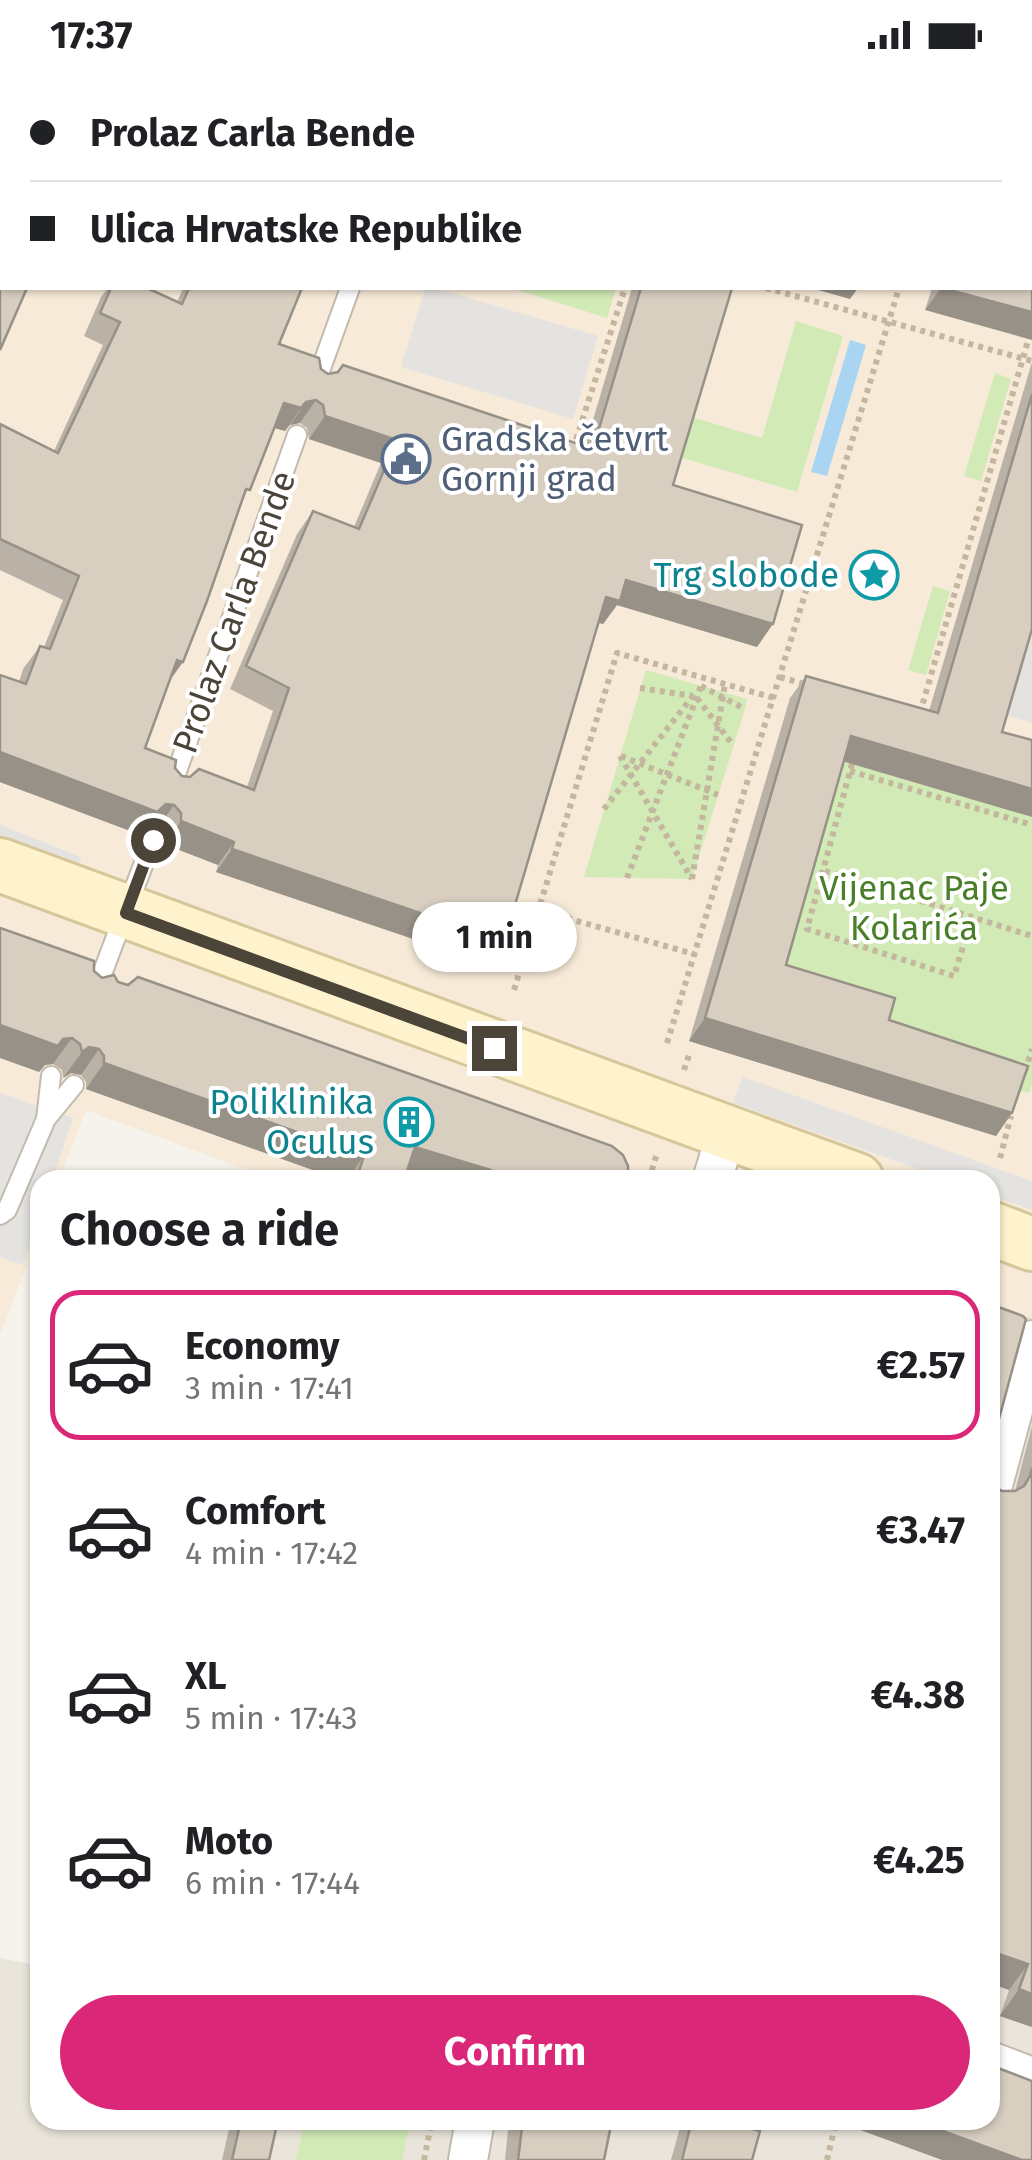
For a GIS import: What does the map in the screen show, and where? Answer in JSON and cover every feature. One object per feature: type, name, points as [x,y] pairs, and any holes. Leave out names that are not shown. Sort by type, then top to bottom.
[{"type":"street","points":[[0,866],[126,913],[719,1156],[800,1170]]},
{"type":"street","points":[[1000,1232],[1032,1244]]},
{"type":"street","points":[[1000,1459],[1032,1340]]},
{"type":"street","points":[[1000,2065],[1032,2077]]},
{"type":"street","points":[[468,2160],[473,2130]]},
{"type":"lane","points":[[315,385],[349,290]]},
{"type":"lane","name":"Prolaz Carla Bende","points":[[171,788],[298,435]]},
{"type":"lane","points":[[87,992],[102,974],[153,840]]},
{"type":"lane","points":[[102,974],[108,999]]},
{"type":"lane","points":[[46,1119],[51,1076]]},
{"type":"lane","points":[[0,1215],[7,1210],[46,1119],[74,1085]]},
{"type":"path","points":[[554,444],[572,450],[624,290]]},
{"type":"path","points":[[773,290],[1032,361]]},
{"type":"path","points":[[667,1043],[898,290]]},
{"type":"path","points":[[926,722],[918,720],[1032,327]]},
{"type":"path","points":[[514,990],[617,653],[703,682],[774,698]]},
{"type":"path","points":[[780,677],[816,688]]},
{"type":"path","points":[[604,809],[703,682]]},
{"type":"path","points":[[703,682],[722,698],[745,709]]},
{"type":"path","points":[[718,795],[706,790],[667,774],[642,764],[620,756],[692,879],[706,790],[725,684]]},
{"type":"path","points":[[640,688],[694,696],[734,745]]},
{"type":"path","points":[[627,878],[694,696]]},
{"type":"path","points":[[972,917],[954,976],[807,929],[851,768],[1032,825]]},
{"type":"path","points":[[825,871],[1032,936]]},
{"type":"path","points":[[538,910],[694,954]]},
{"type":"path","points":[[1022,1080],[1032,1049]]},
{"type":"path","points":[[1000,1158],[1011,1116]]},
{"type":"path","points":[[424,2160],[430,2130]]},
{"type":"path","points":[[827,2160],[834,2130]]},
{"type":"shaded area","points":[[0,290],[1032,290],[1032,1317],[1028,1317],[1000,1424],[1000,1170],[247,1170],[86,1110],[63,1170],[30,1170],[30,1256],[0,1336]]},
{"type":"shaded area","points":[[424,290],[442,290],[598,336],[573,419],[401,367]]},
{"type":"shaded area","points":[[1032,594],[1032,723],[998,713]]},
{"type":"shaded area","points":[[0,825],[81,857],[71,883],[0,855]]},
{"type":"shaded area","points":[[743,1077],[1032,1181],[1032,1210],[1000,1199],[1000,1170],[921,1170],[733,1103]]},
{"type":"shaded area","points":[[0,1093],[73,1118],[55,1170],[30,1170],[30,1244],[23,1265],[0,1257]]},
{"type":"shaded area","points":[[1028,1316],[1032,1317],[1032,2160],[0,2160],[0,1958],[30,1964],[30,2130],[1000,2130],[1000,1424]]},
{"type":"green space","points":[[517,290],[615,290],[607,318]]},
{"type":"green space","points":[[796,321],[843,336],[797,492],[673,455],[685,415],[762,438]]},
{"type":"green space","points":[[995,373],[1011,379],[981,481],[964,476]]},
{"type":"green space","points":[[933,586],[950,591],[926,675],[908,670]]},
{"type":"green space","points":[[646,670],[747,699],[745,709],[692,879],[584,877]]},
{"type":"green space","name":"Vijenac Paje Kolarića","points":[[835,759],[1032,817],[1029,1093],[1011,1089],[770,988]]},
{"type":"green space","points":[[303,2130],[408,2130],[402,2160],[296,2160]]},
{"type":"water","points":[[850,340],[866,345],[827,476],[811,472]]},
{"type":"building","points":[[0,290],[26,290],[0,350]]},
{"type":"building","points":[[110,290],[151,290],[182,304],[188,290],[301,290],[279,344],[319,358],[321,369],[328,374],[338,372],[343,365],[593,449],[640,290],[731,290],[673,485],[802,525],[773,624],[626,580],[620,601],[606,597],[502,949],[442,929],[444,921],[232,849],[234,842],[181,821],[181,813],[174,805],[166,804],[157,812],[0,752],[0,675],[26,684],[40,646],[50,649],[79,576],[0,539],[0,424],[58,453],[120,322],[100,313]],"holes":[[[316,400],[323,405],[325,416],[397,440],[359,529],[313,511],[246,666],[289,688],[254,790],[199,769],[190,777],[182,776],[175,768],[176,760],[145,748],[177,660],[183,662],[246,489],[250,490],[284,403],[301,408]]]},
{"type":"building","points":[[950,290],[1032,290],[1032,312]]},
{"type":"building","points":[[1032,394],[1032,629],[1002,732],[1032,740],[1032,789],[851,736],[786,965],[895,998],[889,1020],[1028,1066],[1012,1113],[705,1018],[806,676],[938,713]]},
{"type":"building","points":[[0,928],[94,961],[94,971],[102,978],[114,975],[118,982],[128,985],[138,977],[612,1146],[623,1155],[628,1170],[491,1170],[415,1147],[407,1170],[359,1170],[364,1156],[104,1063],[99,1049],[89,1047],[82,1052],[80,1044],[72,1038],[63,1039],[58,1046],[0,1025]]},
{"type":"building","points":[[1000,1308],[1026,1319],[1000,1415]]},
{"type":"building","points":[[1032,1468],[1032,1994],[1019,1989],[1028,1964],[1000,1954],[1000,1490],[1015,1491],[1030,1476]]},
{"type":"building","points":[[1000,2069],[1032,2081],[1032,2160],[1022,2160],[940,2130],[1000,2130]]},
{"type":"building","points":[[239,2130],[276,2130],[269,2160],[232,2160]]},
{"type":"building","points":[[522,2130],[610,2130],[604,2160],[518,2160]]},
{"type":"building","points":[[690,2130],[760,2131],[752,2160],[682,2160]]},
{"type":"place","name":"Gradska četvrt Gornji grad","points":[[406,459]]},
{"type":"place","name":"Trg slobode","points":[[874,575]]},
{"type":"place","name":"Poliklinika Oculus","points":[[409,1122]]},
{"type":"route","points":[[153,840],[126,913],[494,1048]]}]
